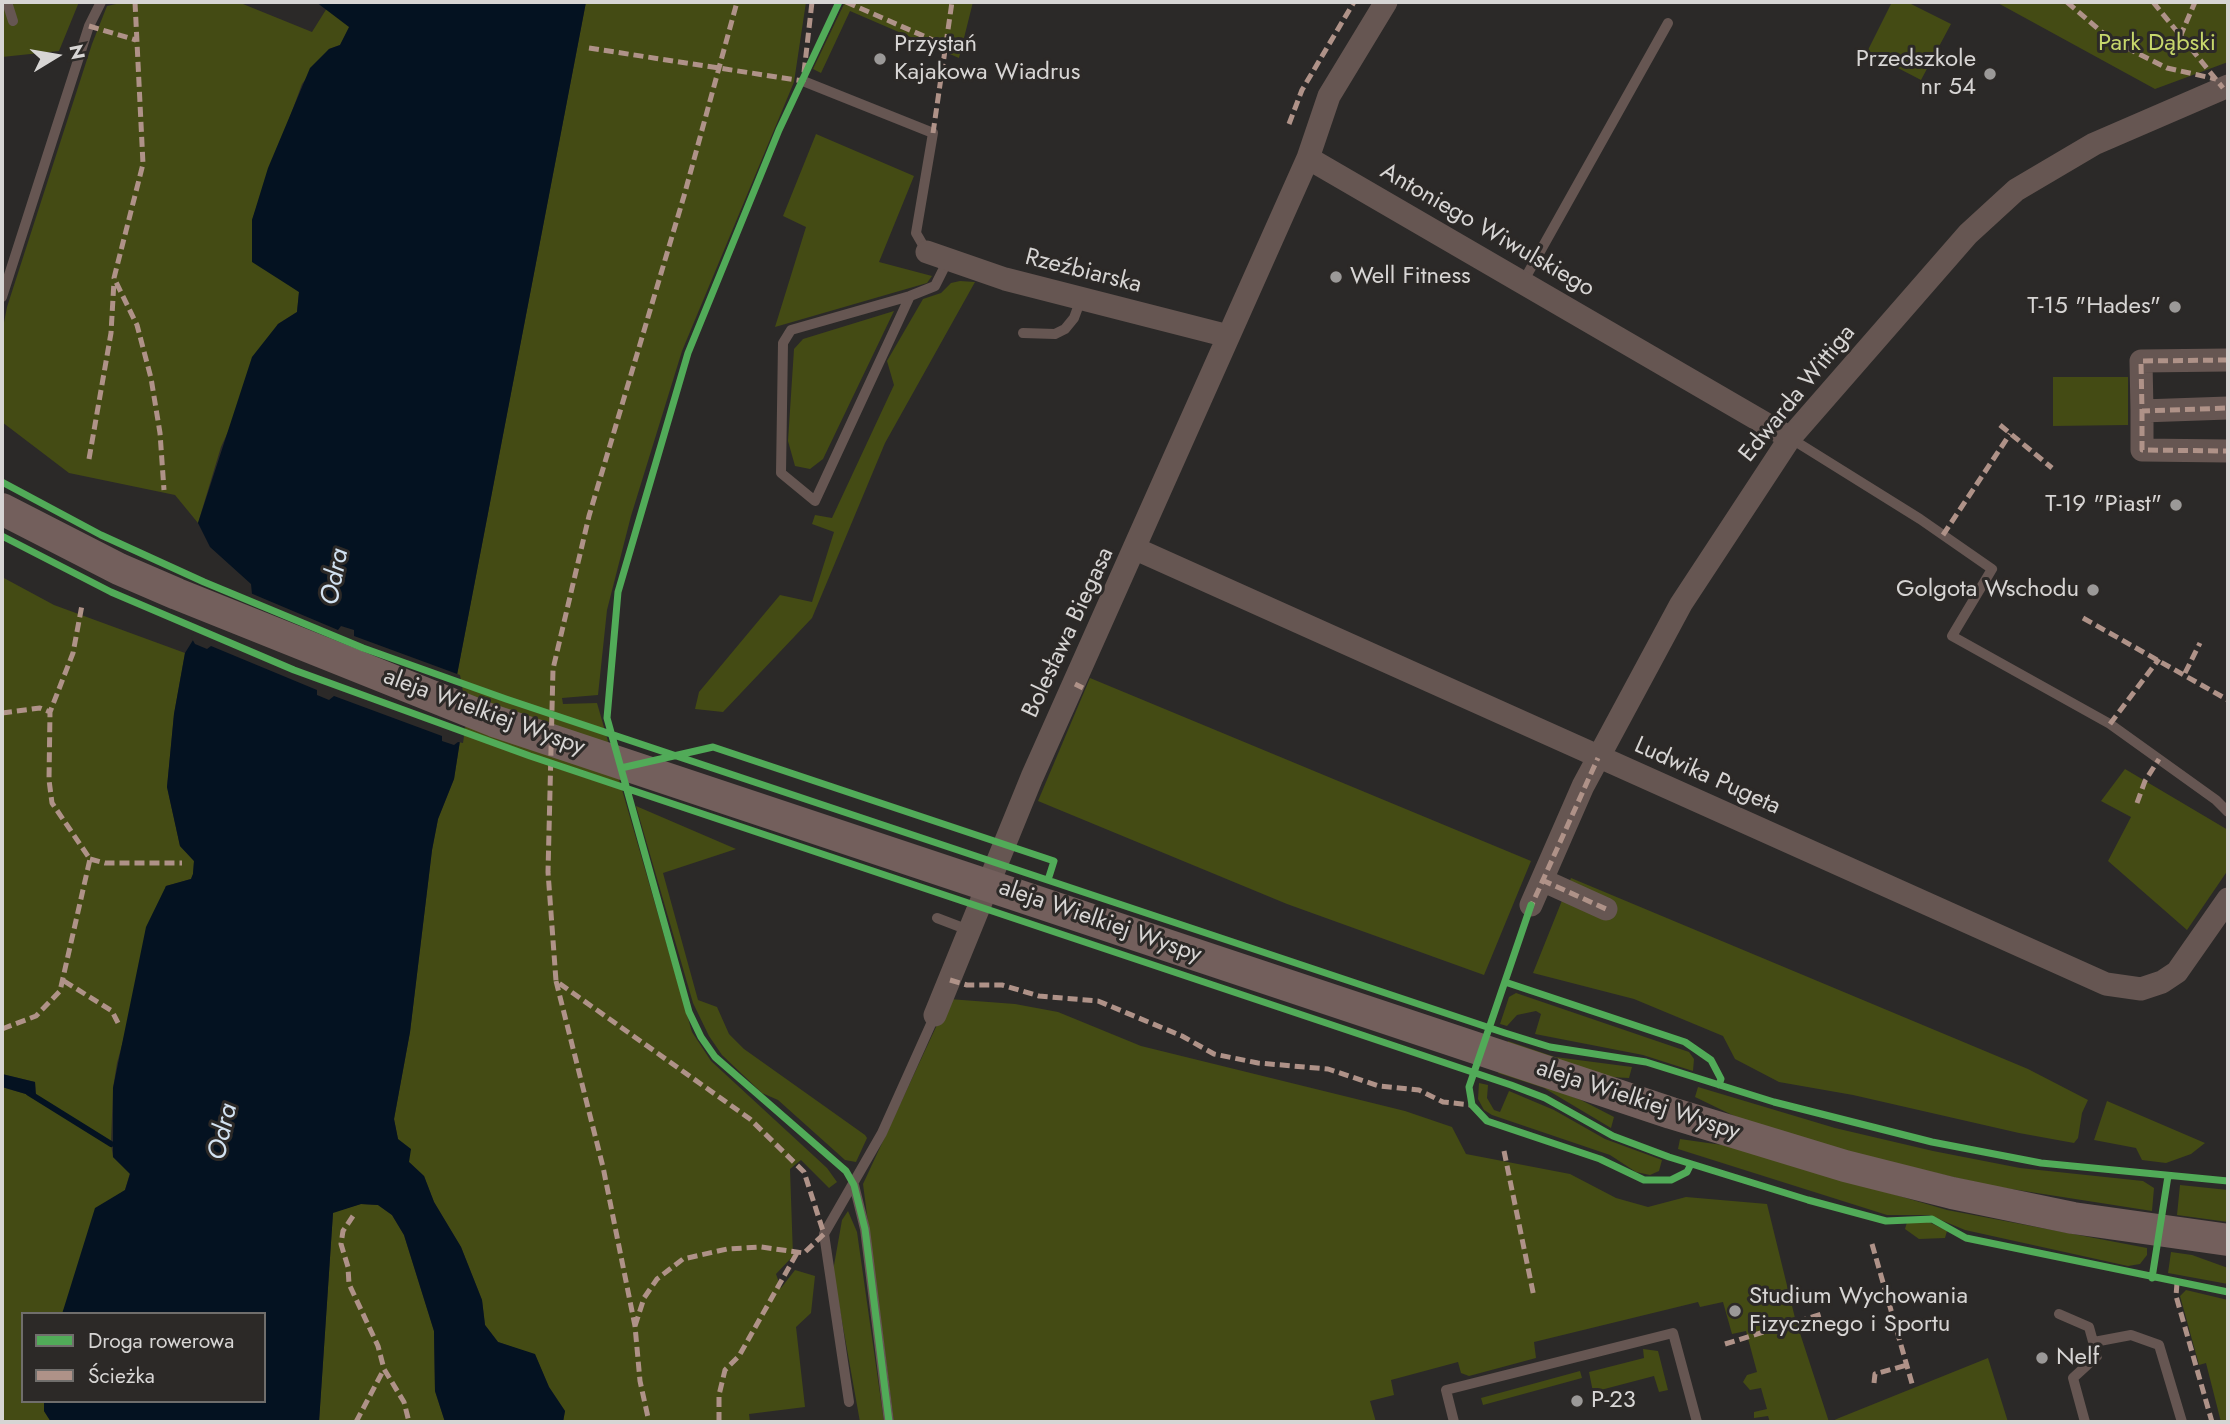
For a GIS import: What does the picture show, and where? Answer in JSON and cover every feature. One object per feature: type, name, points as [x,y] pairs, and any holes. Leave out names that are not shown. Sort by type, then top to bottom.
[{"type":"main road","name":"aleja Wielkiej Wyspy","points":[[2,509],[119,569],[177,594],[494,721],[1659,1109],[1832,1162],[1952,1193],[2073,1218],[2228,1240]]},
{"type":"street","points":[[1308,158],[1329,96],[1386,2]]},
{"type":"street","name":"Edwarda Wittiga","points":[[1531,905],[1598,758],[1681,604],[1790,438],[1968,234],[2015,190],[2094,144],[2228,86]]},
{"type":"street","name":"Antoniego Wiwulskiego","points":[[1308,158],[1790,438]]},
{"type":"street","name":"Bolesława Biegasa","points":[[935,1015],[1032,777],[1136,549],[1227,336],[1308,158]]},
{"type":"street","name":"Rzeźbiarska","points":[[927,252],[1005,279],[1227,336]]},
{"type":"street","points":[[2228,360],[2141,361],[2142,450],[2228,451]]},
{"type":"street","points":[[2142,411],[2228,408]]},
{"type":"street","name":"Ludwika Pugeta","points":[[1136,549],[2106,984],[2123,989],[2151,986],[2178,972],[2228,899]]},
{"type":"street","points":[[1542,880],[1606,909]]},
{"type":"lane","points":[[8,2],[13,21]]},
{"type":"lane","points":[[2,297],[89,26],[101,2]]},
{"type":"lane","points":[[1522,282],[1668,23]]},
{"type":"lane","points":[[803,81],[933,133],[916,233],[927,252]]},
{"type":"lane","points":[[910,296],[815,501],[781,473],[783,343],[791,330],[910,296],[935,286],[948,260]]},
{"type":"lane","points":[[1023,333],[1055,334],[1065,329],[1074,318],[1081,299]]},
{"type":"lane","points":[[1790,438],[1992,569],[1952,636],[2110,724],[2216,800],[2228,812]]},
{"type":"lane","points":[[937,918],[971,931]]},
{"type":"lane","name":"Bolesława Biegasa","points":[[849,1402],[824,1234],[882,1133],[935,1015]]},
{"type":"lane","points":[[854,1185],[865,1229],[889,1422]]},
{"type":"lane","points":[[2059,1314],[2089,1327],[2094,1342],[2097,1356],[2073,1378],[2085,1422]]},
{"type":"lane","points":[[1454,1422],[1446,1390],[1673,1333],[1697,1422]]},
{"type":"lane","points":[[2094,1342],[2131,1335],[2160,1345],[2182,1422]]},
{"type":"green space","points":[[2,2],[79,2],[59,51],[2,57]]},
{"type":"green space","points":[[125,2],[238,2],[312,32],[327,8],[350,27],[340,45],[329,49],[302,84],[252,220],[289,284],[299,292],[297,312],[278,324],[221,447],[198,523],[175,495],[69,473],[2,422],[2,333],[7,307],[92,44],[107,6]]},
{"type":"green space","points":[[586,2],[806,2],[794,82],[682,351],[631,516],[607,610],[598,695],[562,698],[563,704],[597,703],[692,1032],[711,1061],[827,1168],[837,1182],[829,1188],[801,1160],[790,1169],[793,1256],[776,1274],[781,1288],[795,1270],[815,1276],[811,1313],[796,1327],[805,1407],[749,1414],[750,1422],[563,1422],[565,1411],[549,1387],[535,1355],[498,1342],[485,1325],[482,1300],[461,1247],[434,1202],[424,1176],[409,1162],[398,1139],[394,1119],[410,1032],[432,850],[438,819],[454,779],[464,715],[456,680]]},
{"type":"green space","points":[[845,2],[973,2],[959,58],[850,11],[821,73],[813,69]]},
{"type":"green space","points":[[1892,2],[1907,2],[1951,24],[1921,80],[1867,52]]},
{"type":"green space","name":"Park Dąbski","points":[[1996,2],[2228,2],[2228,62],[2155,89]]},
{"type":"green space","points":[[816,134],[914,176],[879,262],[932,276],[927,283],[775,327],[806,227],[783,216]]},
{"type":"green space","points":[[975,282],[885,443],[812,618],[723,712],[695,709],[699,692],[780,595],[812,602],[834,532],[812,524],[815,515],[832,518],[894,385],[887,361],[923,299],[941,293],[951,283]]},
{"type":"green space","points":[[894,311],[823,459],[810,469],[795,466],[788,441],[794,349],[803,339]]},
{"type":"green space","points":[[2053,377],[2128,377],[2128,425],[2053,426]]},
{"type":"green space","points":[[2,577],[54,605],[185,653],[174,714],[167,787],[180,846],[194,861],[193,874],[191,879],[166,886],[117,1063],[113,1088],[111,1144],[113,1157],[130,1173],[125,1190],[110,1201],[63,1312],[21,1312],[21,1403],[44,1403],[44,1411],[51,1422],[2,1422],[2,1087],[36,1097],[35,1082],[2,1074]]},
{"type":"green space","points":[[1090,678],[1531,861],[1484,975],[1287,904],[1038,801]]},
{"type":"green space","points":[[2125,769],[2228,830],[2228,870],[2187,930],[2108,861],[2131,817],[2101,801]]},
{"type":"green space","points":[[636,806],[736,849],[663,873],[698,1000],[717,1007],[729,1034],[744,1049],[865,1135],[867,1138],[856,1162],[845,1160],[778,1100],[762,1093],[722,1055],[709,1036],[693,1003]]},
{"type":"green space","points":[[1571,878],[2028,1069],[2088,1100],[2082,1113],[2078,1138],[2074,1143],[2019,1133],[1853,1095],[1779,1082],[1735,1059],[1723,1036],[1634,999],[1533,973]]},
{"type":"green space","points":[[1516,993],[1689,1052],[1694,1059],[1693,1071],[1643,1055],[1535,1034],[1541,1014],[1536,1011],[1517,1015],[1507,1026],[1500,1024],[1509,997]]},
{"type":"green space","points":[[949,999],[1015,1004],[1058,1012],[1141,1046],[1405,1111],[1452,1127],[1466,1154],[1570,1174],[1616,1198],[1648,1207],[1686,1197],[1767,1204],[1795,1318],[1829,1422],[1770,1422],[1768,1416],[1754,1418],[1754,1412],[1767,1409],[1761,1388],[1750,1390],[1743,1382],[1747,1375],[1757,1372],[1746,1331],[1732,1334],[1723,1302],[1700,1307],[1698,1302],[1534,1342],[1536,1358],[1469,1376],[1461,1373],[1458,1362],[1391,1380],[1394,1395],[1370,1401],[1376,1422],[894,1422],[863,1184]]},
{"type":"green space","points":[[1508,1041],[1555,1057],[1632,1067],[1629,1078],[1609,1077],[1507,1044]]},
{"type":"green space","points":[[1500,1069],[1581,1100],[1614,1117],[1611,1128],[1544,1088],[1498,1073]]},
{"type":"green space","points":[[1479,1083],[1488,1085],[1487,1098],[1494,1110],[1500,1112],[1509,1091],[1554,1110],[1605,1139],[1662,1160],[1659,1171],[1650,1175],[1636,1172],[1610,1155],[1492,1115],[1484,1110],[1478,1099]]},
{"type":"green space","points":[[1698,1087],[1835,1128],[1933,1151],[2020,1168],[2143,1181],[2154,1188],[2152,1211],[1992,1186],[1844,1152],[1753,1125],[1695,1097]]},
{"type":"green space","points":[[2107,1101],[2205,1143],[2191,1154],[2166,1163],[2142,1160],[2136,1148],[2094,1140]]},
{"type":"green space","points":[[1680,1139],[1729,1146],[1947,1210],[2147,1248],[2147,1255],[2140,1264],[2128,1266],[1965,1230],[1929,1215],[1887,1215],[1678,1149]]},
{"type":"green space","points":[[2180,1185],[2228,1190],[2228,1222],[2177,1215]]},
{"type":"green space","points":[[361,1204],[378,1205],[392,1215],[404,1235],[434,1331],[435,1391],[445,1422],[319,1422],[333,1212]]},
{"type":"green space","points":[[848,1211],[857,1232],[884,1422],[860,1422],[833,1271],[842,1220]]},
{"type":"green space","points":[[1907,1222],[1929,1222],[1947,1231],[1945,1238],[1919,1239],[1905,1229]]},
{"type":"green space","points":[[2171,1252],[2192,1255],[2228,1268],[2228,1284],[2168,1273]]},
{"type":"green space","points":[[2186,1290],[2228,1300],[2228,1422],[2221,1422],[2206,1363],[2199,1365],[2180,1296]]},
{"type":"green space","points":[[1643,1349],[1658,1351],[1668,1390],[1659,1392],[1654,1376],[1593,1392],[1589,1372],[1644,1358]]},
{"type":"green space","points":[[1988,1358],[2008,1422],[1830,1422],[1839,1418]]},
{"type":"green space","points":[[1580,1371],[1582,1378],[1483,1405],[1481,1398]]},
{"type":"water","name":"Odra","points":[[316,2],[586,2],[456,680],[464,715],[454,779],[438,819],[432,850],[410,1032],[394,1119],[398,1139],[411,1149],[409,1162],[424,1176],[434,1202],[461,1247],[482,1300],[485,1325],[498,1342],[535,1354],[549,1387],[565,1411],[563,1422],[445,1422],[435,1391],[434,1331],[404,1235],[392,1215],[378,1205],[361,1204],[333,1213],[319,1422],[51,1422],[44,1411],[44,1403],[266,1403],[266,1312],[63,1312],[95,1208],[125,1190],[130,1174],[113,1157],[113,1088],[146,927],[166,886],[191,879],[193,874],[194,861],[180,846],[167,787],[174,714],[185,653],[203,624],[252,594],[251,584],[210,547],[198,523],[252,357],[278,324],[297,312],[299,292],[252,262],[252,220],[268,168],[310,68],[329,49],[340,45],[349,27]]},
{"type":"water","points":[[2,1074],[35,1082],[36,1097],[2,1087]]},
{"type":"pier","points":[[248,592],[338,630],[341,626],[354,630],[354,636],[460,675],[467,715],[463,743],[454,745],[442,741],[442,736],[334,696],[329,700],[317,695],[317,690],[211,646],[207,649],[195,644],[191,637],[214,606],[227,598],[243,599]]},
{"type":"waterway","points":[[29,1093],[111,1144]]},
{"type":"marked path","points":[[135,2],[143,164],[114,278],[137,325],[151,378],[160,433],[164,490]]},
{"type":"marked path","points":[[635,1326],[644,1298],[657,1279],[683,1259],[727,1249],[761,1247],[804,1253],[824,1234],[804,1172],[750,1119],[556,981],[548,872],[553,669],[589,516],[684,196],[737,2]]},
{"type":"marked path","points":[[589,48],[803,81],[812,2]]},
{"type":"marked path","points":[[846,2],[944,45]]},
{"type":"marked path","points":[[933,133],[952,2]]},
{"type":"marked path","points":[[1289,124],[1302,90],[1354,2]]},
{"type":"marked path","points":[[2067,2],[2111,40],[2167,68],[2216,79]]},
{"type":"marked path","points":[[2153,2],[2223,88]]},
{"type":"marked path","points":[[2180,37],[2195,2]]},
{"type":"marked path","points":[[89,26],[136,40]]},
{"type":"marked path","points":[[89,459],[111,333],[114,281]]},
{"type":"marked path","points":[[2228,360],[2141,361],[2142,411],[2228,408]]},
{"type":"marked path","points":[[2142,411],[2142,450],[2228,451]]},
{"type":"marked path","points":[[2000,425],[2052,468]]},
{"type":"marked path","points":[[1943,535],[2010,434]]},
{"type":"marked path","points":[[2,1029],[36,1016],[60,991],[90,859],[52,803],[49,780],[50,712],[73,653],[82,605]]},
{"type":"marked path","points":[[2083,618],[2228,700]]},
{"type":"marked path","points":[[2185,673],[2200,643]]},
{"type":"marked path","points":[[2110,724],[2159,659]]},
{"type":"marked path","points":[[1075,684],[1083,688]]},
{"type":"marked path","points":[[2,713],[40,708],[50,712]]},
{"type":"marked path","points":[[1529,911],[1598,758]]},
{"type":"marked path","points":[[2137,803],[2145,781],[2159,759]]},
{"type":"marked path","points":[[90,859],[105,863],[182,863]]},
{"type":"marked path","points":[[1542,880],[1606,909]]},
{"type":"marked path","points":[[950,980],[967,985],[1002,985],[1039,996],[1098,1001],[1182,1036],[1214,1054],[1258,1063],[1328,1069],[1379,1086],[1419,1090],[1443,1102],[1472,1105]]},
{"type":"marked path","points":[[64,981],[112,1011],[120,1027]]},
{"type":"marked path","points":[[556,981],[603,1167],[635,1326],[640,1381],[649,1422]]},
{"type":"marked path","points":[[1504,1151],[1534,1297]]},
{"type":"marked path","points":[[353,1216],[343,1231],[341,1244],[348,1267],[349,1284],[378,1346],[384,1369],[404,1402],[409,1422]]},
{"type":"marked path","points":[[1872,1244],[1913,1387]]},
{"type":"marked path","points":[[719,1422],[719,1395],[725,1370],[739,1356],[797,1253]]},
{"type":"marked path","points":[[2177,1283],[2176,1296],[2212,1422]]},
{"type":"marked path","points":[[1725,1344],[1825,1313]]},
{"type":"marked path","points":[[1874,1383],[1875,1374],[1907,1365]]},
{"type":"marked path","points":[[356,1422],[384,1369]]},
{"type":"cycle path","points":[[839,2],[779,130],[688,353],[618,592],[607,718],[689,1012],[701,1037],[715,1057],[846,1171],[854,1185],[865,1229],[889,1422]]},
{"type":"cycle path","points":[[2,482],[101,535],[204,582],[363,648],[506,699],[1505,1033],[1550,1047],[1646,1062],[1774,1102],[1932,1142],[2041,1163],[2228,1181]]},
{"type":"cycle path","points":[[2,536],[111,592],[294,670],[530,756],[1511,1085],[1545,1098],[1613,1136],[1669,1157],[1886,1221],[1932,1219],[1966,1238],[2228,1292]]},
{"type":"cycle path","points":[[621,768],[713,747],[1054,861],[1048,880]]},
{"type":"cycle path","points":[[1531,905],[1469,1087],[1472,1105],[1487,1121],[1600,1159],[1644,1180],[1671,1180],[1687,1172],[1691,1164]]},
{"type":"cycle path","points":[[1505,982],[1685,1042],[1711,1060],[1721,1079],[1719,1085]]},
{"type":"cycle path","points":[[2152,1278],[2168,1176]]},
{"type":"place","name":"Przystań Kajakowa Wiadrus","points":[[880,59]]},
{"type":"place","name":"Przedszkole nr 54","points":[[1990,74]]},
{"type":"place","name":"Well Fitness","points":[[1336,277]]},
{"type":"place","name":"T-15 \"Hades\"","points":[[2175,307]]},
{"type":"place","name":"T-19 \"Piast\"","points":[[2176,505]]},
{"type":"place","name":"Golgota Wschodu","points":[[2093,590]]},
{"type":"place","name":"Studium Wychowania Fizycznego i Sportu","points":[[1735,1311]]},
{"type":"place","name":"Nelf","points":[[2042,1358]]},
{"type":"place","name":"P-23","points":[[1577,1401]]}]
